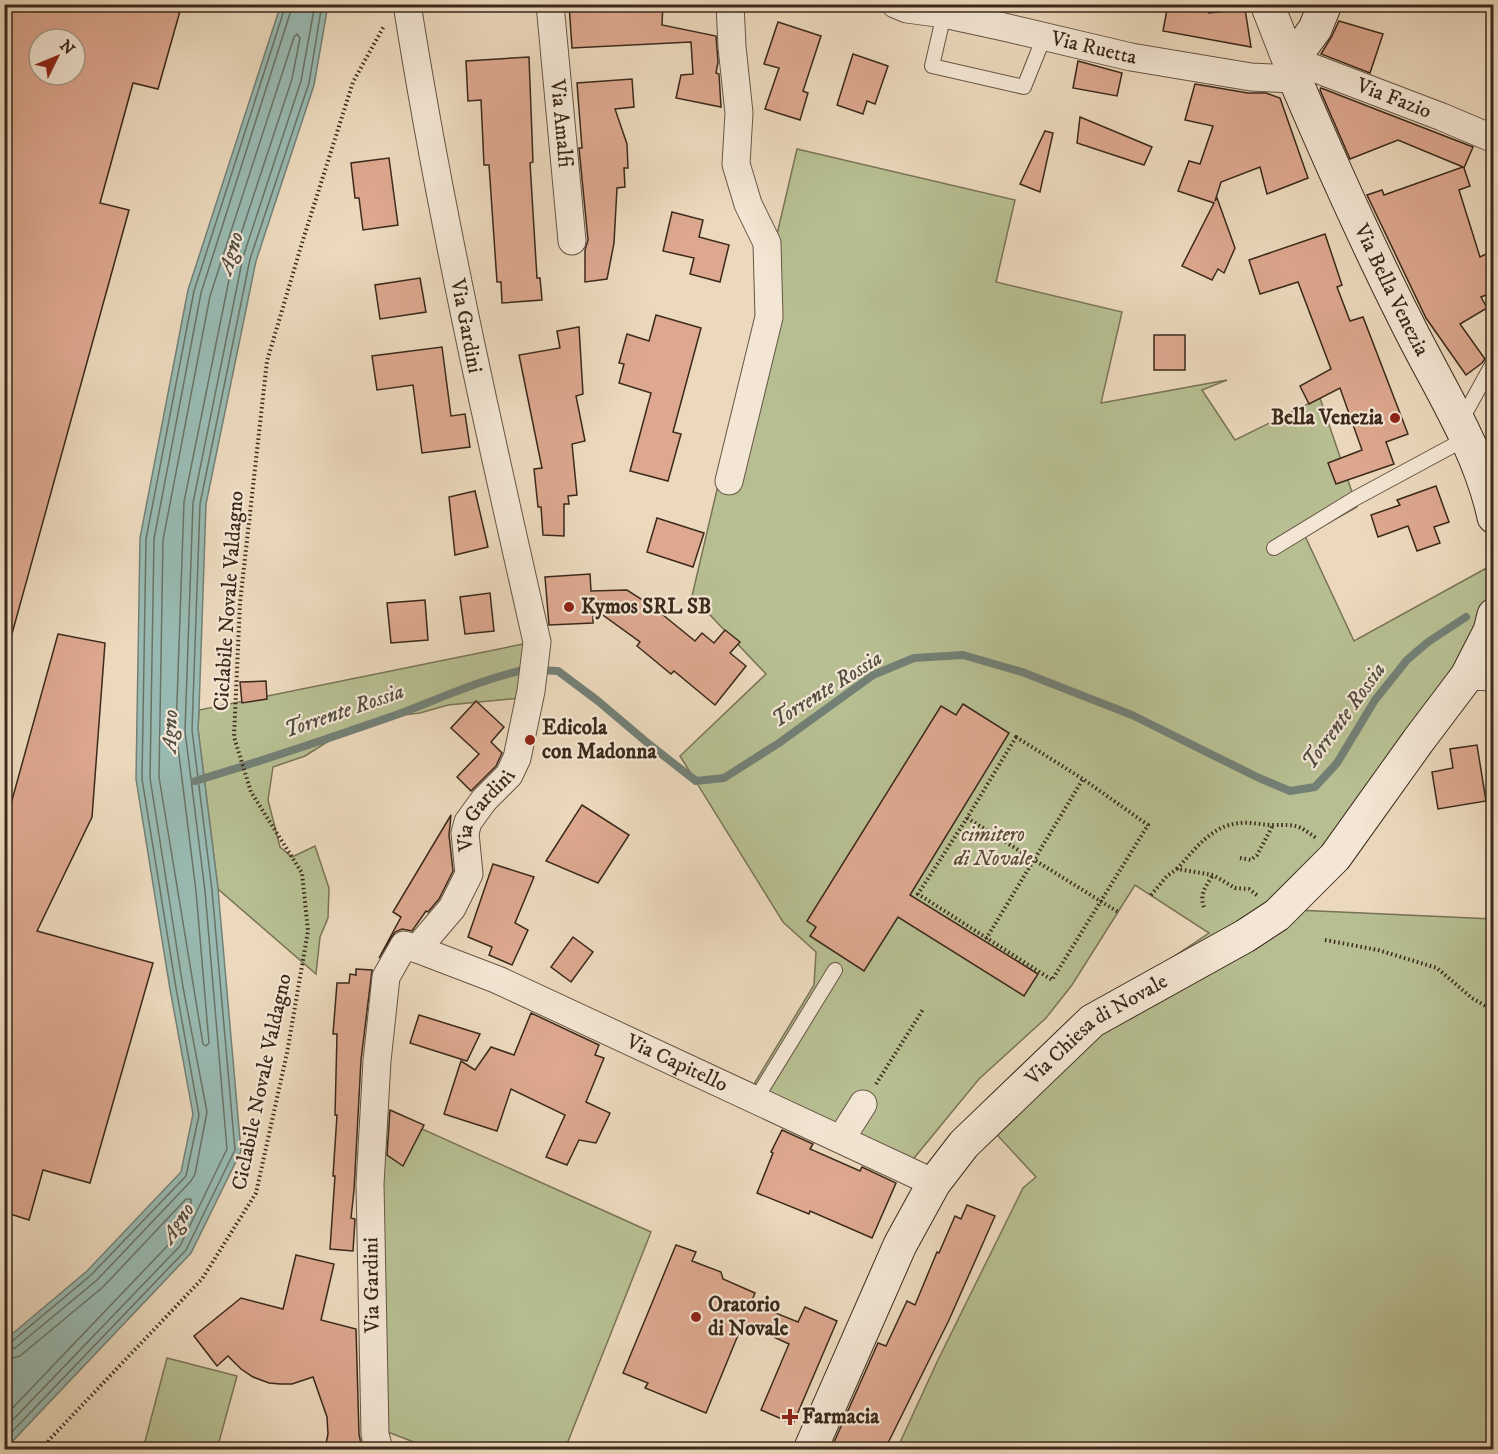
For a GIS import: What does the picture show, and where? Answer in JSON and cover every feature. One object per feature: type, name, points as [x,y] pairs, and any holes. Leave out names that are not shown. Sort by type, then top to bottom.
[{"type":"main road","name":"Via Bella Venezia","points":[[1267,4],[1347,200],[1432,374],[1474,441],[1494,517]]},
{"type":"main road","points":[[1293,66],[1315,29],[1325,4]]},
{"type":"main road","points":[[1480,676],[1494,615]]},
{"type":"main road","name":"Via Chiesa di Novale","points":[[810,1449],[900,1245],[934,1183],[964,1144],[1092,1021],[1245,936],[1269,920],[1335,857],[1418,741],[1480,676]]},
{"type":"street","name":"Via Gardini","points":[[379,1449],[375,1434],[370,1184],[377,1061],[386,977],[404,945],[417,950],[452,908],[469,874],[465,833],[468,822],[484,800],[509,775],[517,758],[531,691],[537,642],[469,342],[407,4]]},
{"type":"street","name":"Via Amalfi","points":[[550,4],[572,241]]},
{"type":"street","points":[[729,481],[769,317],[767,243],[748,204],[736,164],[740,113],[732,47],[730,4]]},
{"type":"street","name":"Via Ruetta","points":[[895,4],[907,9],[944,14],[1131,57],[1217,73],[1251,77],[1293,66]]},
{"type":"street","name":"Via Fazio","points":[[1293,66],[1311,67],[1494,139]]},
{"type":"street","name":"Via Capitello","points":[[417,950],[498,980],[934,1183]]},
{"type":"street","points":[[841,1139],[863,1104]]},
{"type":"lane","points":[[944,14],[932,66],[1024,87],[1044,37]]},
{"type":"lane","points":[[1274,548],[1354,499],[1474,441],[1494,361]]},
{"type":"lane","points":[[756,1099],[836,970]]},
{"type":"path","name":"Ciclabile Novale Valdagno","points":[[45,1449],[49,1440],[202,1279],[256,1193],[287,1053],[309,931],[302,873],[250,792],[234,737],[240,603],[267,362],[353,82],[386,24]]},
{"type":"path","points":[[1016,737],[1083,779],[1148,825],[1052,980],[918,894],[1016,737]]},
{"type":"path","points":[[986,939],[1083,779]]},
{"type":"path","points":[[967,818],[1118,912]]},
{"type":"path","points":[[1151,895],[1167,876],[1177,869],[1215,830],[1241,823],[1299,825],[1318,839],[1335,857]]},
{"type":"path","points":[[1240,858],[1251,860],[1257,855],[1274,825]]},
{"type":"path","points":[[1177,869],[1213,875],[1235,888],[1249,889],[1264,901]]},
{"type":"path","points":[[1204,907],[1201,900],[1202,892],[1213,875]]},
{"type":"path","points":[[1325,940],[1378,950],[1437,968],[1472,998],[1494,1011]]},
{"type":"path","points":[[863,1104],[924,1008]]},
{"type":"green space","name":"cimitero di Novale","points":[[797,149],[1015,200],[996,282],[1122,312],[1101,403],[1227,380],[1202,390],[1235,440],[1320,398],[1357,507],[1305,536],[1354,641],[1492,565],[1479,639],[1275,909],[1493,919],[1493,1449],[897,1449],[937,1362],[1023,1188],[1036,1177],[976,1112],[1066,1024],[1209,933],[1135,885],[1072,985],[1046,1018],[979,1079],[910,1163],[754,1084],[814,985],[816,952],[783,922],[680,756],[766,674],[692,596]]},
{"type":"green space","points":[[538,641],[531,697],[448,705],[351,727],[305,756],[273,767],[268,800],[280,847],[292,857],[315,846],[329,888],[328,918],[320,937],[316,974],[218,889],[198,729],[199,710]]},
{"type":"green space","points":[[380,1110],[651,1232],[565,1449],[432,1449],[372,1426]]},
{"type":"green space","points":[[167,1358],[237,1376],[217,1449],[143,1449]]},
{"type":"water","name":"Agno","points":[[281,4],[328,5],[314,85],[256,261],[206,504],[198,729],[218,889],[241,1151],[191,1253],[5,1449],[5,1340],[87,1271],[181,1172],[193,1114],[136,779],[140,538],[188,290]]},
{"type":"building","points":[[4,4],[182,4],[158,89],[133,83],[100,203],[129,210],[10,641],[4,640]]},
{"type":"building","points":[[569,4],[663,4],[662,25],[716,36],[718,62],[716,73],[719,74],[721,107],[676,98],[681,75],[693,74],[691,42],[572,48]]},
{"type":"building","points":[[1168,4],[1210,4],[1209,13],[1245,9],[1251,47],[1163,31]]},
{"type":"building","points":[[1339,21],[1383,34],[1370,73],[1321,54]]},
{"type":"building","points":[[778,22],[821,36],[803,91],[808,93],[800,120],[765,109],[779,68],[764,64]]},
{"type":"building","points":[[853,54],[888,66],[875,104],[867,101],[863,114],[837,105]]},
{"type":"building","points":[[529,57],[533,162],[530,163],[537,278],[540,278],[542,300],[502,303],[501,282],[497,282],[489,165],[484,165],[481,100],[468,101],[466,61]]},
{"type":"building","points":[[1078,61],[1122,73],[1117,96],[1073,88]]},
{"type":"building","points":[[632,79],[634,107],[615,109],[627,144],[628,168],[624,168],[625,187],[617,188],[614,243],[607,279],[585,282],[585,250],[588,240],[579,148],[582,148],[577,83]]},
{"type":"building","points":[[1195,84],[1248,93],[1266,93],[1280,98],[1308,178],[1267,194],[1260,167],[1221,182],[1215,201],[1217,198],[1235,248],[1224,273],[1218,269],[1212,280],[1182,266],[1214,203],[1178,191],[1189,161],[1200,164],[1213,126],[1185,120]]},
{"type":"building","points":[[1321,88],[1473,147],[1464,168],[1470,186],[1459,190],[1480,257],[1488,253],[1494,264],[1494,292],[1481,297],[1487,308],[1460,324],[1485,359],[1466,375],[1426,318],[1367,195],[1382,190],[1384,195],[1463,167],[1398,140],[1350,159]]},
{"type":"building","points":[[1080,117],[1152,147],[1144,165],[1077,143]]},
{"type":"building","points":[[1045,131],[1053,133],[1040,192],[1020,184]]},
{"type":"building","points":[[389,158],[398,225],[363,230],[359,198],[355,198],[351,163]]},
{"type":"building","points":[[672,212],[703,220],[699,237],[729,245],[720,282],[690,274],[694,258],[663,251]]},
{"type":"building","points":[[1325,234],[1342,285],[1337,287],[1350,321],[1363,317],[1408,434],[1386,442],[1394,464],[1336,484],[1328,463],[1362,450],[1340,388],[1309,404],[1300,386],[1331,369],[1298,282],[1260,294],[1249,260]]},
{"type":"building","points":[[420,278],[426,312],[380,319],[375,285]]},
{"type":"building","points":[[656,315],[701,328],[673,432],[681,434],[668,481],[630,471],[651,393],[619,383],[624,364],[619,363],[627,334],[649,341]]},
{"type":"building","points":[[579,327],[583,394],[576,396],[585,441],[572,444],[577,495],[568,496],[569,504],[564,504],[564,536],[543,535],[541,507],[538,507],[534,469],[542,468],[519,355],[560,348],[557,331]]},
{"type":"building","points":[[1154,335],[1185,335],[1185,370],[1154,370]]},
{"type":"building","points":[[442,347],[451,416],[465,414],[470,447],[422,453],[413,385],[377,390],[372,356]]},
{"type":"building","points":[[1436,486],[1449,522],[1434,527],[1440,543],[1417,551],[1408,526],[1378,537],[1371,515],[1400,505],[1397,500]]},
{"type":"building","points":[[475,491],[488,547],[455,555],[449,497]]},
{"type":"building","points":[[657,518],[704,533],[693,567],[647,552]]},
{"type":"building","points":[[590,574],[591,591],[627,590],[652,606],[695,641],[702,633],[714,643],[725,630],[740,642],[730,653],[746,666],[715,705],[674,671],[671,674],[637,646],[640,642],[593,608],[593,623],[549,625],[545,577]]},
{"type":"building","points":[[490,593],[494,631],[465,634],[460,597]]},
{"type":"building","points":[[425,600],[428,640],[391,643],[387,603]]},
{"type":"building","points":[[58,634],[105,643],[92,817],[37,931],[153,963],[90,1183],[43,1170],[29,1220],[4,1212],[4,829]]},
{"type":"building","points":[[266,681],[267,699],[242,703],[240,682]]},
{"type":"building","points":[[476,701],[504,727],[491,742],[502,753],[496,766],[471,791],[457,777],[479,754],[451,728]]},
{"type":"building","points":[[963,704],[1009,733],[910,895],[1038,974],[1024,996],[898,917],[864,971],[810,936],[816,927],[807,921],[941,706],[956,715]]},
{"type":"building","points":[[1477,745],[1486,801],[1438,809],[1432,772],[1453,768],[1450,749]]},
{"type":"building","points":[[582,805],[629,835],[598,883],[546,861]]},
{"type":"building","points":[[451,815],[449,835],[453,871],[439,899],[428,912],[426,911],[412,931],[402,929],[395,932],[379,958],[401,917],[393,912]]},
{"type":"building","points":[[493,864],[534,877],[515,923],[528,930],[512,965],[489,955],[492,947],[468,937]]},
{"type":"building","points":[[573,937],[593,952],[571,982],[551,967]]},
{"type":"building","points":[[356,969],[372,970],[361,1060],[351,1218],[355,1219],[353,1251],[330,1249],[337,1115],[335,1115],[337,1034],[333,1034],[337,983],[349,983],[350,974],[356,975]]},
{"type":"building","points":[[531,1013],[599,1045],[595,1055],[604,1058],[586,1102],[610,1113],[596,1143],[579,1140],[567,1165],[546,1157],[565,1115],[511,1089],[497,1131],[444,1114],[461,1061],[475,1070],[491,1047],[514,1055]]},
{"type":"building","points":[[419,1015],[480,1034],[467,1061],[410,1043]]},
{"type":"building","points":[[390,1110],[424,1125],[403,1166],[387,1155]]},
{"type":"building","points":[[782,1130],[813,1144],[810,1149],[860,1171],[862,1167],[896,1183],[872,1238],[810,1211],[809,1214],[757,1193],[773,1153],[771,1152]]},
{"type":"building","points":[[967,1205],[995,1216],[949,1320],[885,1449],[831,1449],[878,1343],[886,1346],[907,1301],[915,1305],[955,1216],[961,1219]]},
{"type":"building","points":[[676,1245],[696,1252],[692,1261],[721,1272],[723,1279],[755,1293],[751,1303],[798,1322],[805,1307],[837,1321],[793,1424],[761,1410],[789,1344],[743,1323],[706,1413],[645,1388],[648,1383],[623,1373]]},
{"type":"building","points":[[296,1255],[334,1264],[321,1320],[356,1329],[359,1434],[362,1449],[325,1449],[328,1434],[327,1417],[313,1377],[292,1384],[269,1383],[253,1377],[228,1356],[217,1366],[194,1336],[241,1298],[283,1309]]},
{"type":"waterway","name":"Torrente Rossia","points":[[540,670],[558,671],[696,781],[724,778],[779,743],[873,675],[914,658],[963,655],[1022,672],[1132,715],[1290,791],[1315,787],[1337,763],[1375,700],[1407,660],[1428,642],[1466,617]]},
{"type":"waterway","name":"Torrente Rossia","points":[[195,781],[368,725],[493,678],[528,669]]},
{"type":"place","name":"Bella Venezia","points":[[1395,418]]},
{"type":"place","name":"Kymos SRL SB","points":[[569,607]]},
{"type":"place","name":"Edicola con Madonna","points":[[530,740]]},
{"type":"place","name":"Oratorio di Novale","points":[[696,1317]]},
{"type":"place","name":"Farmacia","points":[[790,1417]]}]
